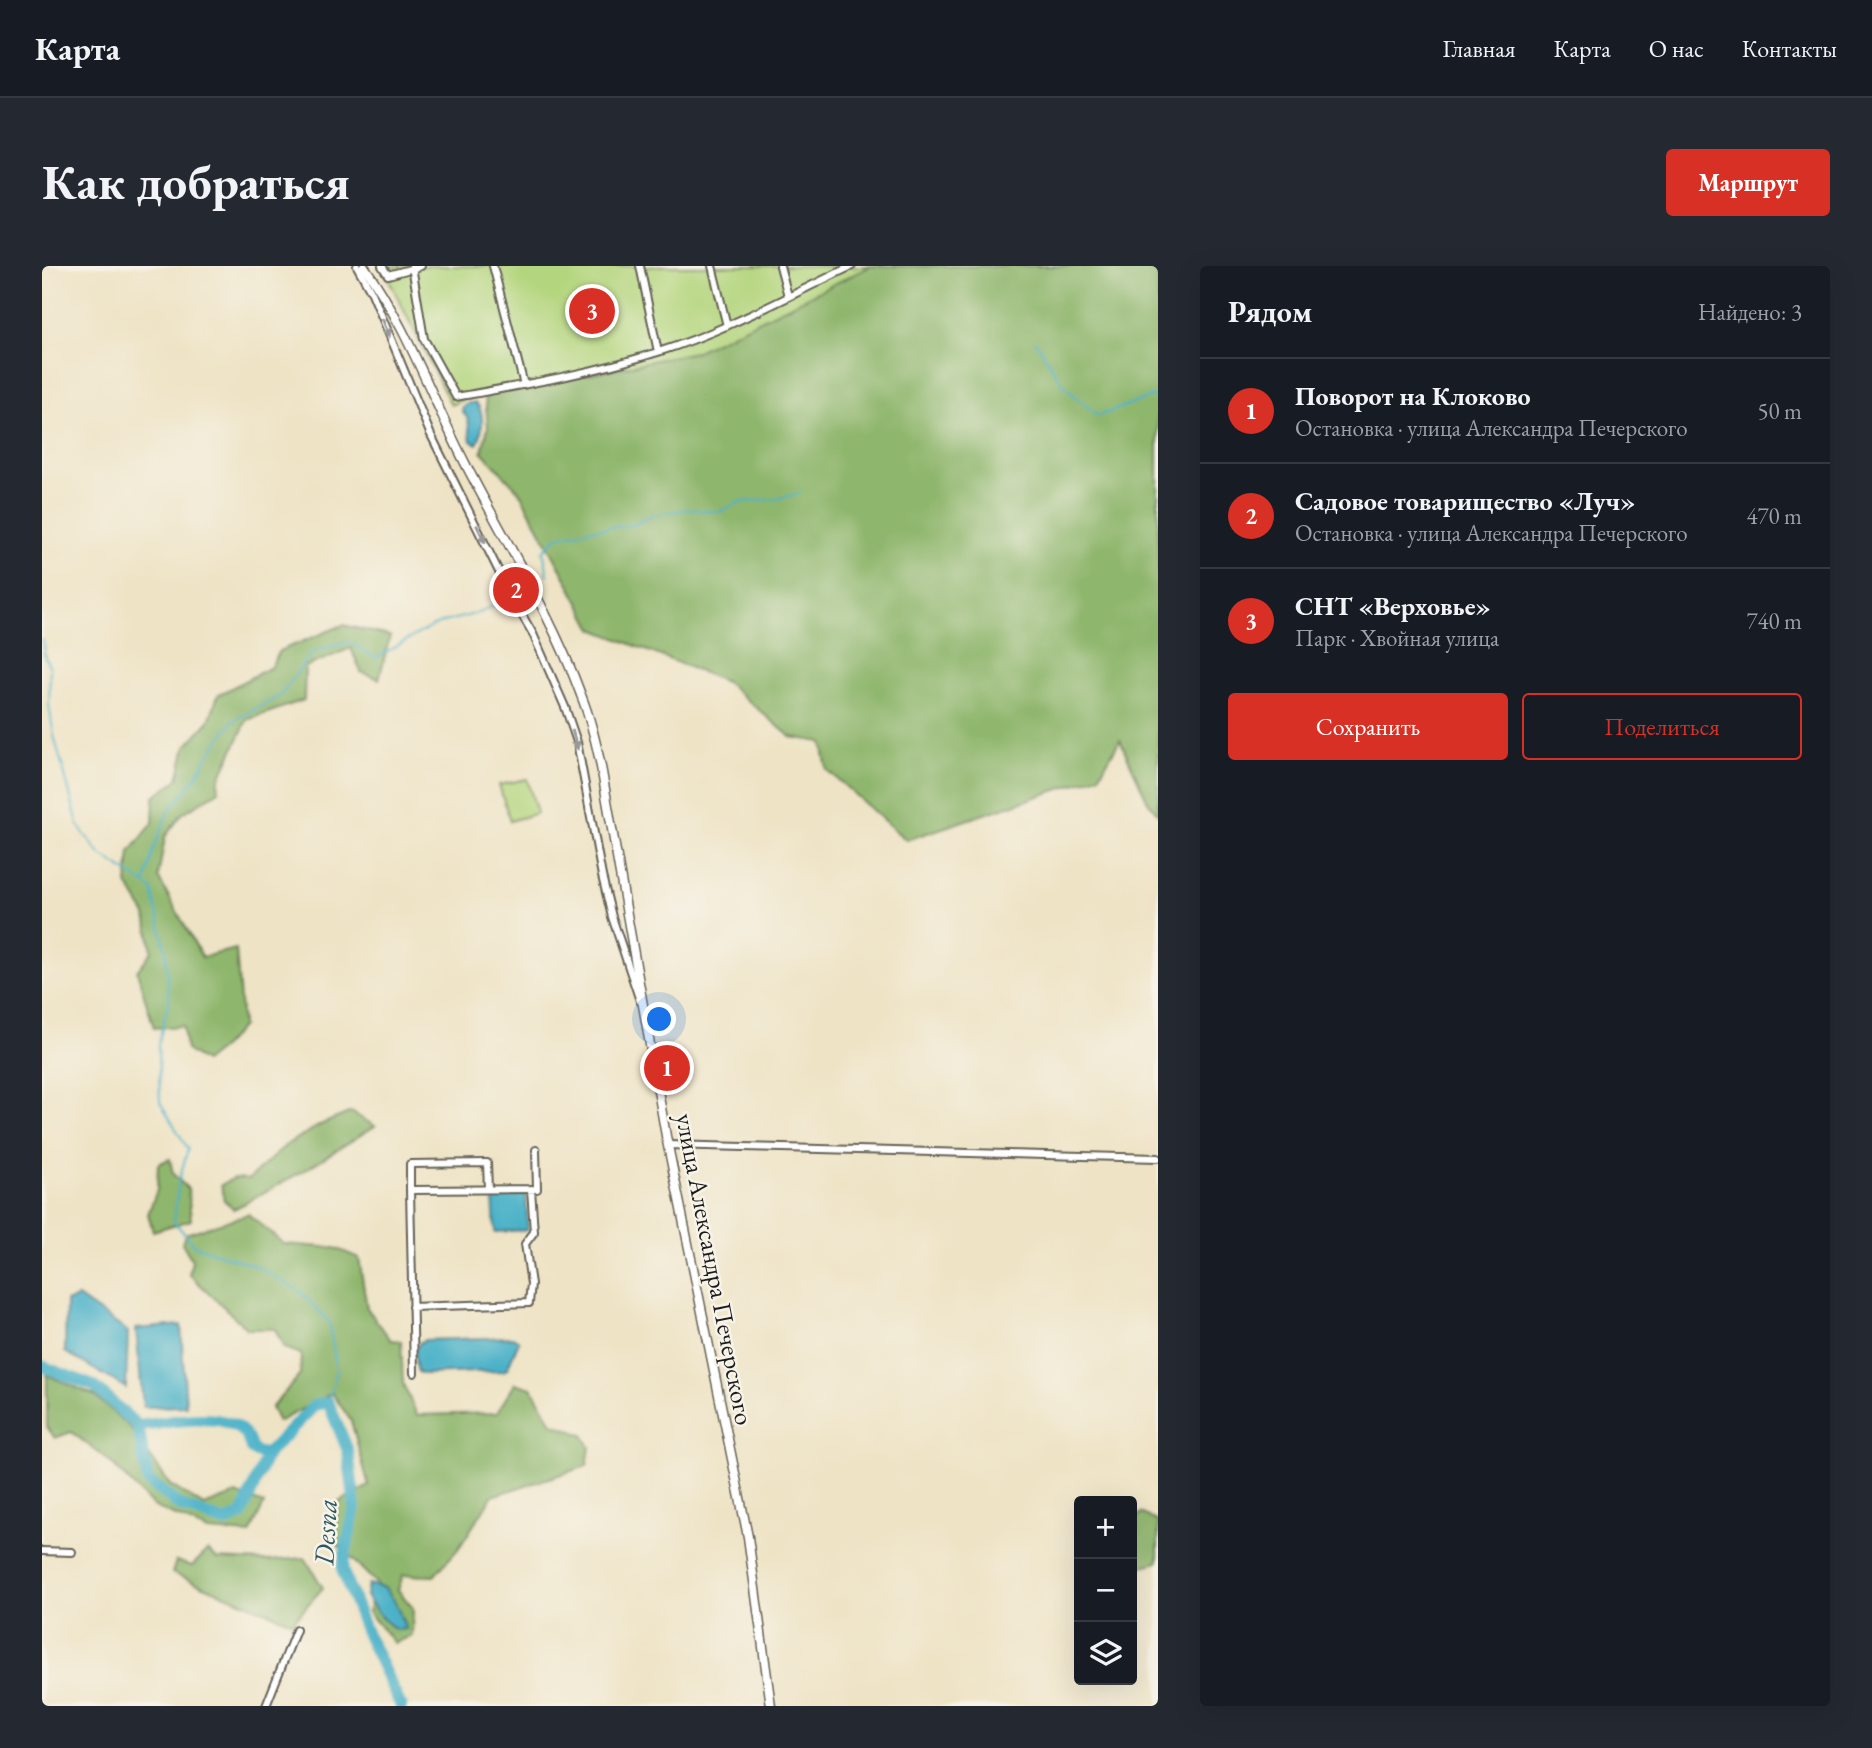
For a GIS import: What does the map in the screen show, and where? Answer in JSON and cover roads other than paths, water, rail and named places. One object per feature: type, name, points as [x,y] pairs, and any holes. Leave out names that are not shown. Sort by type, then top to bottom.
[{"type":"main road","name":"улица Александра Печерского","points":[[364,266],[391,309],[465,462],[550,625],[582,696],[593,730],[667,1145],[748,1537],[771,1706]]},
{"type":"street","points":[[357,266],[372,293],[430,433],[511,596],[533,634],[565,707],[577,742],[612,917],[644,1016]]},
{"type":"street","points":[[382,266],[388,275],[421,266]]},
{"type":"street","points":[[492,266],[524,385]]},
{"type":"street","points":[[640,266],[658,352]]},
{"type":"street","points":[[712,266],[727,326]]},
{"type":"street","points":[[780,266],[788,296]]},
{"type":"street","points":[[412,267],[424,340],[456,397],[524,385],[658,352],[727,326],[851,266]]},
{"type":"street","points":[[667,1145],[1158,1158]]},
{"type":"street","points":[[410,1190],[537,1189],[536,1150]]},
{"type":"street","points":[[414,1373],[410,1164],[487,1163],[488,1189]]},
{"type":"street","points":[[412,1307],[529,1303],[531,1284],[525,1244],[534,1232],[531,1189]]},
{"type":"street","points":[[42,1551],[72,1552]]},
{"type":"street","points":[[267,1706],[296,1630]]},
{"type":"water","points":[[469,403],[476,403],[482,417],[482,429],[477,444],[471,441],[468,419],[462,410]]},
{"type":"water","points":[[526,1194],[528,1230],[495,1232],[493,1196]]},
{"type":"water","points":[[78,1297],[128,1332],[126,1388],[65,1352],[66,1302]]},
{"type":"water","points":[[181,1325],[186,1406],[143,1407],[136,1329]]},
{"type":"water","points":[[513,1337],[519,1341],[507,1369],[503,1371],[418,1372],[416,1349],[424,1340]]},
{"type":"water","points":[[368,1584],[385,1588],[395,1602],[406,1629],[396,1630],[382,1618],[366,1596]]},
{"type":"waterway","points":[[1035,341],[1066,388],[1098,416],[1158,394]]},
{"type":"waterway","points":[[548,575],[543,551],[557,537],[632,525],[654,515],[688,509],[719,512],[740,502],[777,499],[801,493]]},
{"type":"waterway","points":[[145,884],[154,848],[168,812],[195,779],[232,722],[281,695],[312,652],[349,642],[376,658],[433,626],[481,612],[502,598]]},
{"type":"waterway","points":[[42,639],[50,668],[49,705],[54,736],[79,827],[100,854],[152,889],[166,952],[169,1000],[158,1045],[160,1102],[188,1149],[179,1180],[174,1222],[196,1246],[256,1266],[301,1292],[329,1322],[337,1372],[328,1402]]},
{"type":"waterway","name":"Desna","points":[[42,1366],[94,1386],[138,1426],[148,1481],[180,1506],[225,1522],[242,1515],[267,1454],[315,1405],[328,1402],[348,1451],[355,1507],[342,1569],[365,1630],[401,1706]]},
{"type":"waterway","points":[[138,1426],[186,1420],[220,1421],[235,1426],[245,1435],[251,1449],[267,1454]]},
{"type":"place","name":"СНТ «Верховье»","points":[[592,311]]},
{"type":"place","name":"Садовое товарищество «Луч»","points":[[516,590]]},
{"type":"place","name":"Поворот на Клоково","points":[[667,1068]]}]
